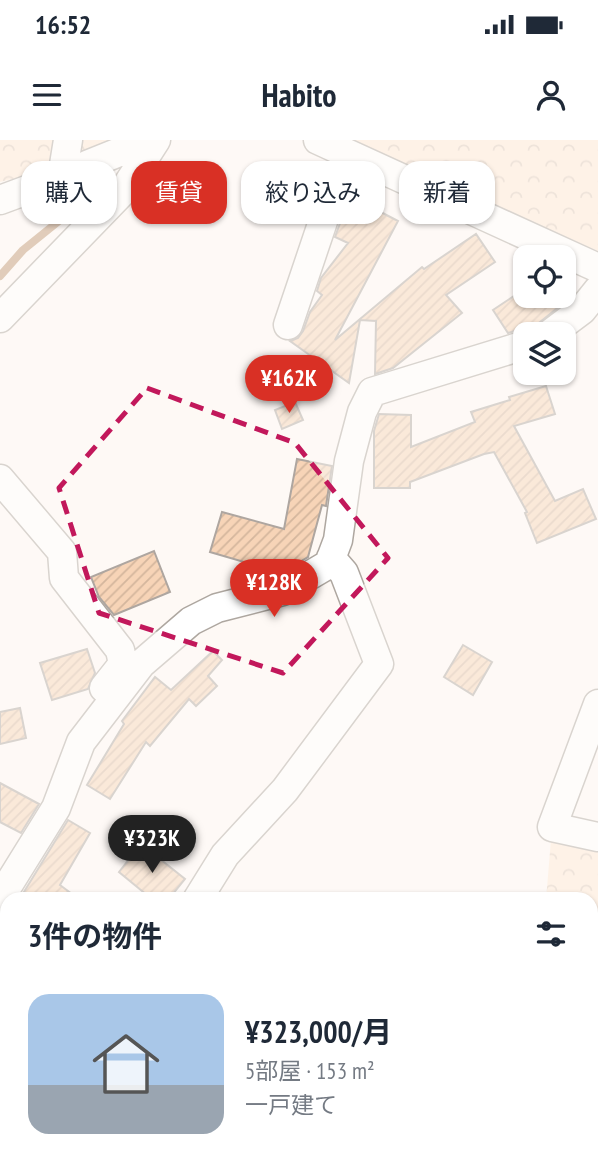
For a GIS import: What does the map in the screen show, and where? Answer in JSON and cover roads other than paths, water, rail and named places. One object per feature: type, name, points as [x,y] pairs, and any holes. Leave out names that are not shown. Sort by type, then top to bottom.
[{"type":"street","points":[[68,140],[73,161]]},
{"type":"street","points":[[99,161],[149,140]]},
{"type":"street","points":[[0,318],[124,190],[156,140]]},
{"type":"street","points":[[318,140],[598,268]]},
{"type":"street","points":[[288,325],[346,153]]},
{"type":"street","points":[[0,200],[21,192]]},
{"type":"street","points":[[566,322],[582,310],[598,290]]},
{"type":"street","points":[[4,892],[56,808],[81,742],[141,664],[191,621],[217,608],[284,591],[329,564],[338,540],[349,461],[362,412],[372,392],[513,349]]},
{"type":"street","points":[[0,479],[62,552],[64,578],[120,650],[122,664],[97,698],[94,724]]},
{"type":"street","points":[[202,892],[225,855],[285,790],[379,663],[344,573],[331,558]]},
{"type":"street","points":[[598,704],[552,827],[598,837]]},
{"type":"street","points":[[598,955],[598,988]]},
{"type":"waterway","points":[[0,276],[23,250],[55,224]]}]
